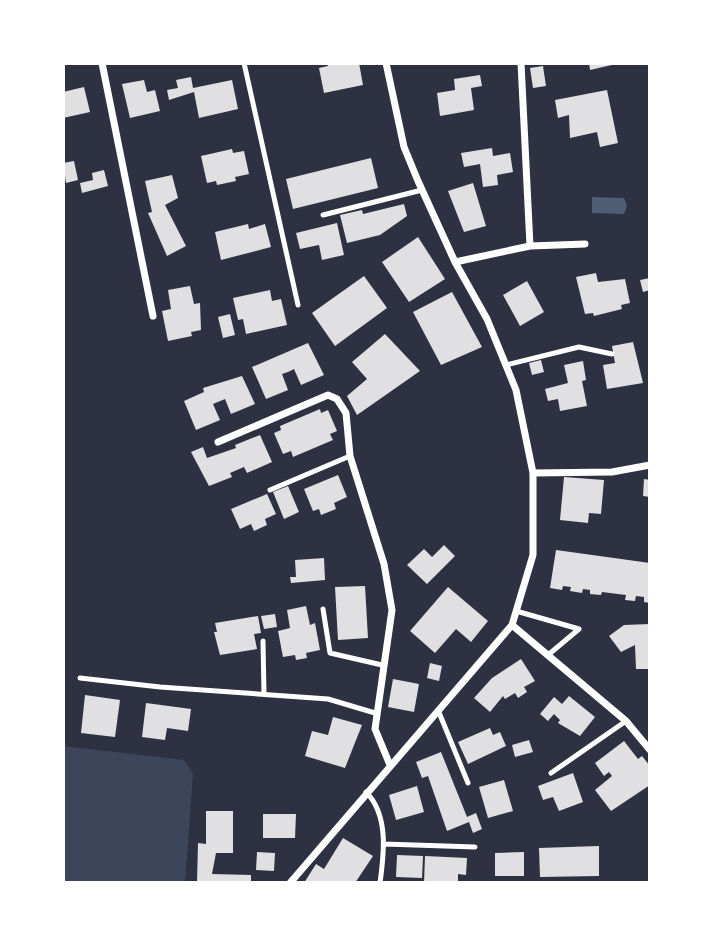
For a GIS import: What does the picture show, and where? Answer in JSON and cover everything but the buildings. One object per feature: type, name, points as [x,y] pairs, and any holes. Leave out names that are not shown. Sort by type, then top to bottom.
[{"type":"street","points":[[102,63],[153,316]]},
{"type":"street","points":[[290,883],[512,625],[533,555],[533,473],[516,390],[487,320],[455,262],[404,147],[386,63]]},
{"type":"street","points":[[521,63],[530,246]]},
{"type":"street","points":[[455,262],[530,246],[585,244]]},
{"type":"street","points":[[218,442],[328,395],[337,399],[346,413],[350,456],[384,564],[392,610],[375,713],[375,729],[390,765]]},
{"type":"street","points":[[533,473],[612,471],[650,465]]},
{"type":"street","points":[[512,625],[626,721],[650,750]]},
{"type":"lane","points":[[244,63],[298,305]]},
{"type":"lane","points":[[323,215],[422,190]]},
{"type":"lane","points":[[506,365],[579,346],[612,354]]},
{"type":"lane","points":[[270,490],[350,456]]},
{"type":"lane","points":[[323,609],[330,653],[383,665]]},
{"type":"lane","points":[[516,611],[579,629],[548,655]]},
{"type":"lane","points":[[263,641],[264,694]]},
{"type":"lane","points":[[80,678],[160,687],[328,699],[375,713]]},
{"type":"lane","points":[[438,710],[468,783]]},
{"type":"lane","points":[[551,774],[626,721]]},
{"type":"lane","points":[[366,792],[374,801],[384,844],[380,883]]},
{"type":"lane","points":[[384,844],[475,847]]},
{"type":"shaded area","points":[[592,197],[624,198],[627,206],[624,214],[592,213]]},
{"type":"shaded area","points":[[63,746],[184,760],[193,774],[185,883],[63,883]]}]
